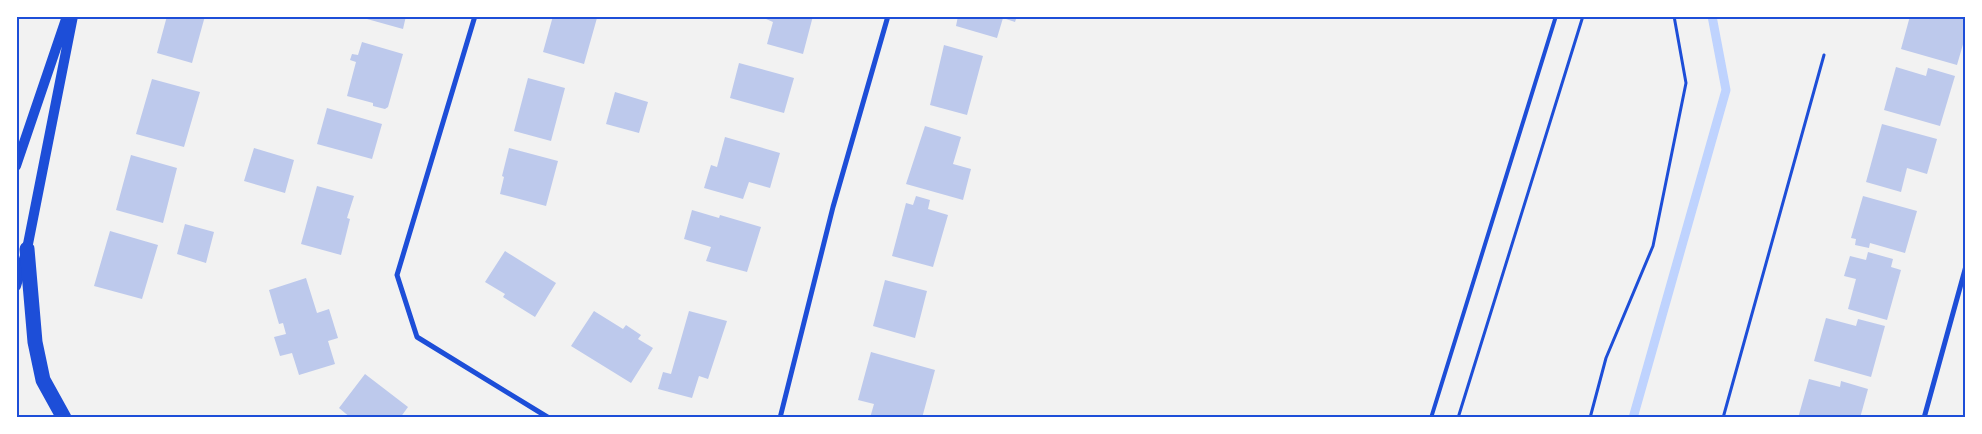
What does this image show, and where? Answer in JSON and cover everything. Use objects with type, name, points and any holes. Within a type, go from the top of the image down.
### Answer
[{"type":"highway","points":[[27,249],[35,342],[43,380],[64,418]]},
{"type":"main road","points":[[16,166],[67,16]]},
{"type":"main road","points":[[16,286],[27,249],[73,16]]},
{"type":"street","points":[[475,16],[397,275],[417,337],[550,418]]},
{"type":"street","points":[[780,418],[833,207],[888,16]]},
{"type":"street","points":[[1924,418],[1966,266]]},
{"type":"lane","points":[[1431,418],[1556,16]]},
{"type":"path","points":[[1458,418],[1583,16]]},
{"type":"path","points":[[1590,418],[1606,358],[1653,246],[1686,83],[1674,16]]},
{"type":"path","points":[[1723,418],[1824,55]]},
{"type":"building","points":[[167,16],[205,16],[192,63],[157,53]]},
{"type":"building","points":[[368,16],[406,16],[403,29],[367,19]]},
{"type":"building","points":[[553,16],[597,18],[584,64],[543,52]]},
{"type":"building","points":[[759,16],[813,16],[803,54],[767,44],[773,22]]},
{"type":"building","points":[[958,16],[1017,16],[1015,22],[1003,18],[997,38],[956,26]]},
{"type":"building","points":[[1910,16],[1966,16],[1966,34],[1957,65],[1901,49]]},
{"type":"building","points":[[362,42],[403,54],[388,107],[385,109],[373,106],[373,103],[347,96],[356,62],[350,60],[352,54],[358,55]]},
{"type":"building","points":[[944,45],[983,56],[967,115],[930,105]]},
{"type":"building","points":[[739,63],[794,78],[784,113],[730,98]]},
{"type":"building","points":[[1896,67],[1926,76],[1928,68],[1955,76],[1940,126],[1884,110]]},
{"type":"building","points":[[528,78],[565,88],[551,141],[514,131]]},
{"type":"building","points":[[152,79],[200,92],[184,147],[136,134]]},
{"type":"building","points":[[615,92],[648,102],[639,133],[606,124]]},
{"type":"building","points":[[327,108],[382,124],[372,159],[317,144]]},
{"type":"building","points":[[1882,124],[1937,139],[1927,174],[1907,168],[1901,192],[1866,182]]},
{"type":"building","points":[[925,126],[961,137],[953,164],[971,169],[963,200],[906,184]]},
{"type":"building","points":[[725,137],[780,153],[770,188],[749,182],[743,199],[704,188],[711,165],[717,167]]},
{"type":"building","points":[[254,148],[294,160],[285,193],[244,181]]},
{"type":"building","points":[[509,148],[558,161],[546,206],[500,194]]},
{"type":"building","points":[[131,155],[177,168],[163,223],[116,210]]},
{"type":"building","points":[[317,186],[354,196],[347,218],[350,219],[341,255],[301,244]]},
{"type":"building","points":[[916,196],[930,200],[928,209],[948,215],[933,267],[892,256],[906,203],[913,205]]},
{"type":"building","points":[[1863,196],[1917,211],[1905,253],[1870,243],[1869,248],[1855,245],[1856,239],[1851,238]]},
{"type":"building","points":[[692,210],[719,218],[720,215],[761,227],[747,272],[706,261],[711,247],[684,239]]},
{"type":"building","points":[[185,224],[214,232],[206,263],[177,254]]},
{"type":"building","points":[[110,231],[158,245],[142,299],[94,286]]},
{"type":"building","points":[[505,251],[556,283],[535,317],[503,297],[505,294],[485,282]]},
{"type":"building","points":[[1868,252],[1893,259],[1891,267],[1901,270],[1887,320],[1848,309],[1856,279],[1844,276],[1850,256],[1866,260]]},
{"type":"building","points":[[306,278],[317,313],[329,309],[338,338],[328,341],[335,364],[299,375],[292,353],[280,356],[274,337],[286,334],[283,323],[279,324],[269,290]]},
{"type":"building","points":[[885,280],[927,291],[915,338],[873,326]]},
{"type":"building","points":[[594,311],[623,329],[626,325],[641,335],[638,339],[653,348],[631,383],[571,346]]},
{"type":"building","points":[[689,311],[727,321],[708,379],[699,376],[692,398],[658,389],[663,372],[671,374]]},
{"type":"building","points":[[1826,318],[1856,326],[1858,319],[1885,326],[1871,377],[1814,361]]},
{"type":"building","points":[[871,352],[935,370],[922,418],[870,418],[874,404],[858,400]]},
{"type":"building","points":[[365,374],[408,407],[400,418],[351,418],[339,408]]},
{"type":"building","points":[[1809,379],[1840,387],[1841,381],[1868,389],[1860,418],[1798,418]]},
{"type":"waterway","points":[[1633,418],[1726,90],[1712,16]]}]
